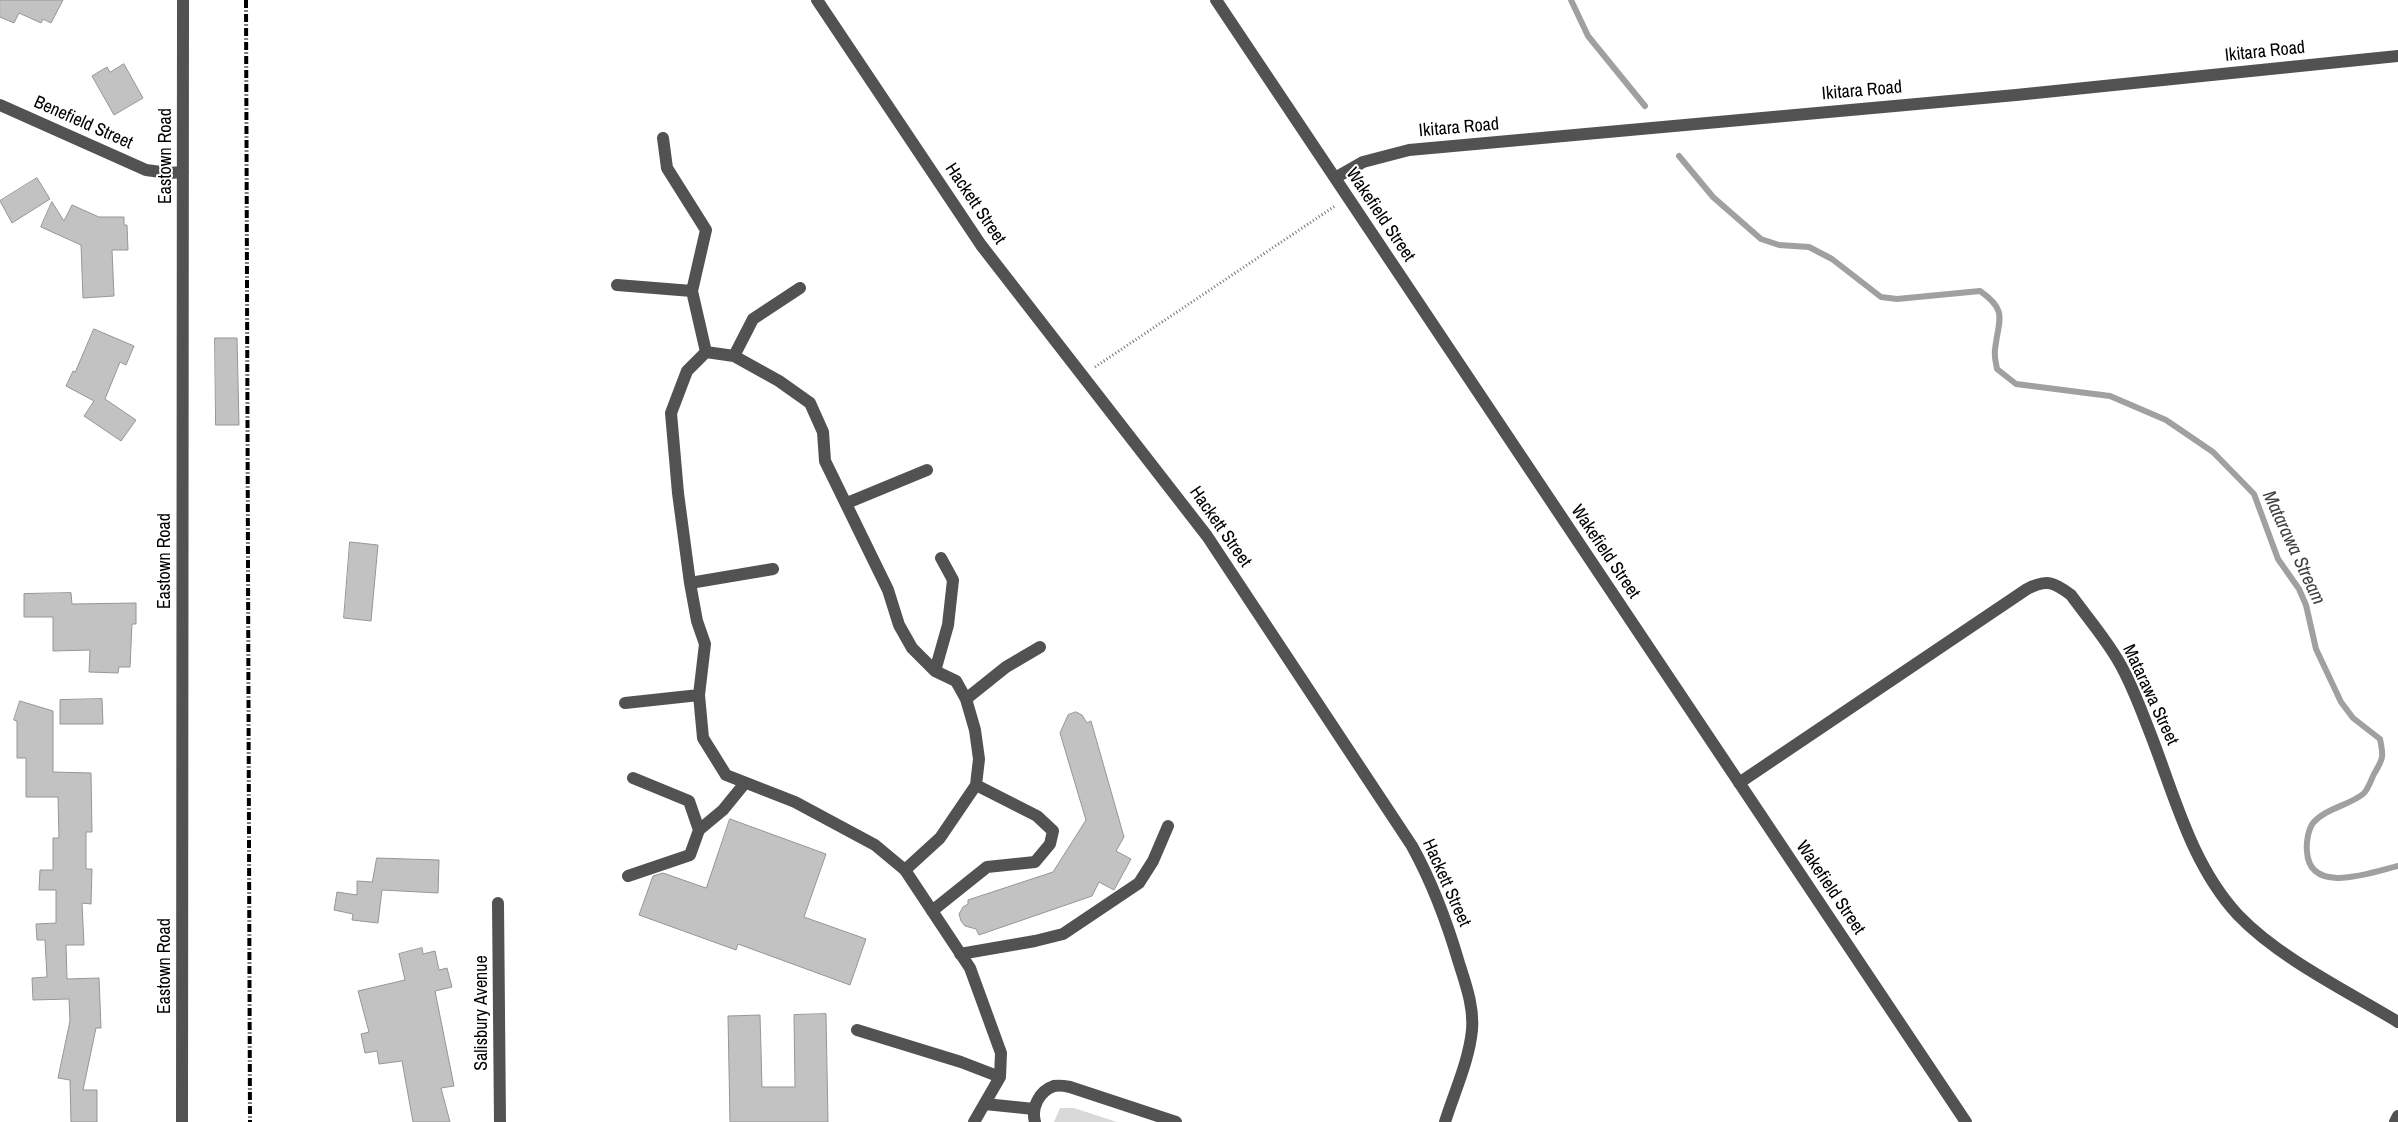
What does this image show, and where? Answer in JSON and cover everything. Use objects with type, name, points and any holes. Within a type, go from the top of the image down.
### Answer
[{"type":"street","name":"Eastown Road","points":[[182,0],[182,1122]]},
{"type":"street","name":"Hackett Street","points":[[817,0],[981,245],[1207,536],[1397,821],[1427,874],[1449,928],[1470,996],[1472,1014],[1472,1032],[1467,1053],[1445,1122]]},
{"type":"street","name":"Wakefield Street","points":[[1216,0],[1966,1122]]},
{"type":"street","name":"Ikitara Road","points":[[1335,178],[1363,162],[1409,150],[2016,95],[2398,56]]},
{"type":"street","name":"Benefield Street","points":[[0,105],[146,170],[169,173],[183,172]]},
{"type":"street","points":[[663,138],[666,168],[706,230],[692,291],[706,352]]},
{"type":"street","points":[[617,285],[692,291]]},
{"type":"street","points":[[734,356],[753,319],[800,288]]},
{"type":"street","points":[[706,352],[734,356],[779,381],[810,403],[823,432],[825,461],[888,590],[899,625],[912,648],[935,671],[956,681],[966,699],[975,730],[979,759],[976,785],[940,838],[904,870]]},
{"type":"street","points":[[706,352],[687,371],[671,413],[678,493],[690,583],[697,621],[705,644],[699,695],[703,738],[726,775],[795,802],[875,845],[904,870],[970,968],[1001,1053],[1000,1077],[974,1122]]},
{"type":"street","points":[[846,503],[928,470]]},
{"type":"street","points":[[935,671],[948,625],[953,580],[941,558]]},
{"type":"street","points":[[690,583],[773,569]]},
{"type":"street","name":"Matarawa Street","points":[[1739,783],[2027,589],[2039,583],[2050,582],[2060,586],[2071,595],[2119,662],[2147,724],[2202,866],[2238,915],[2261,936],[2287,955],[2398,1022]]},
{"type":"street","points":[[966,699],[1006,667],[1040,647]]},
{"type":"street","points":[[625,703],[699,695]]},
{"type":"street","points":[[632,778],[689,801],[699,830]]},
{"type":"street","points":[[628,876],[690,855],[699,830],[723,810],[745,783]]},
{"type":"street","points":[[932,911],[987,867],[1035,862],[1050,844],[1053,831],[1037,816],[976,785]]},
{"type":"street","points":[[960,954],[1035,941],[1063,934],[1139,883],[1153,861],[1168,826]]},
{"type":"street","name":"Salisbury Avenue","points":[[498,903],[500,1122]]},
{"type":"street","points":[[857,1030],[961,1062],[1000,1077]]},
{"type":"street","points":[[985,1104],[1034,1116],[1045,1091],[1055,1086],[1070,1087],[1176,1122]]},
{"type":"street","points":[[2395,1122],[2398,1116]]},
{"type":"path","points":[[1082,376],[1348,198]]},
{"type":"shaded area","points":[[1060,1108],[1074,1108],[1117,1122],[1054,1122]]},
{"type":"building","points":[[0,0],[63,0],[51,23],[43,19],[41,23],[19,13],[14,23],[0,17]]},
{"type":"building","points":[[124,64],[143,98],[114,115],[92,76],[107,67],[110,72]]},
{"type":"building","points":[[37,178],[50,199],[12,223],[0,201]]},
{"type":"building","points":[[52,202],[64,221],[72,205],[99,217],[124,217],[124,225],[127,225],[128,250],[112,250],[114,296],[83,298],[81,245],[41,227]]},
{"type":"building","points":[[94,329],[134,346],[126,365],[120,362],[105,399],[136,420],[121,441],[84,416],[94,401],[66,386],[73,371],[75,372]]},
{"type":"building","points":[[215,338],[237,338],[239,425],[216,425]]},
{"type":"building","points":[[350,542],[378,545],[371,621],[344,618]]},
{"type":"building","points":[[71,593],[72,604],[136,603],[136,624],[132,624],[130,667],[119,667],[118,673],[89,672],[90,650],[53,651],[53,617],[24,617],[24,594]]},
{"type":"building","points":[[102,699],[103,724],[60,724],[60,700]]},
{"type":"building","points":[[20,701],[53,711],[53,772],[91,773],[92,832],[86,832],[86,869],[92,869],[91,904],[82,903],[84,945],[66,945],[67,979],[99,978],[101,1028],[96,1028],[83,1090],[97,1090],[97,1122],[71,1122],[70,1080],[58,1078],[70,1021],[69,999],[33,1000],[32,978],[47,977],[45,940],[37,940],[36,924],[56,923],[56,890],[39,890],[40,870],[53,870],[53,838],[59,838],[58,797],[26,797],[26,758],[17,758],[17,721],[14,720]]},
{"type":"building","points":[[1076,712],[1082,715],[1087,723],[1091,721],[1124,837],[1116,851],[1131,859],[1114,890],[1099,882],[1092,896],[979,935],[976,929],[965,926],[961,921],[959,914],[963,907],[968,904],[968,900],[1053,872],[1086,820],[1060,733],[1068,715]]},
{"type":"building","points":[[730,819],[826,854],[804,917],[866,939],[850,985],[738,944],[736,950],[639,915],[653,876],[663,873],[706,888]]},
{"type":"building","points":[[377,858],[439,860],[438,893],[382,890],[378,923],[352,920],[353,914],[334,910],[337,892],[357,895],[357,881],[372,882]]},
{"type":"building","points":[[422,948],[423,954],[435,951],[439,970],[447,968],[452,987],[435,991],[454,1086],[441,1088],[450,1122],[413,1122],[402,1061],[379,1064],[377,1051],[365,1053],[361,1034],[369,1032],[358,991],[405,980],[399,954]]},
{"type":"building","points":[[826,1014],[828,1122],[730,1122],[728,1016],[760,1015],[762,1087],[795,1087],[794,1015]]},
{"type":"waterway","name":"Matarawa Stream","points":[[1571,0],[1588,36],[1645,106]]},
{"type":"waterway","name":"Matarawa Stream","points":[[1679,156],[1713,197],[1761,239],[1779,245],[1809,247],[1832,259],[1881,297],[1897,299],[1980,291],[1995,304],[2000,317],[1995,352],[1997,369],[2016,384],[2110,396],[2166,420],[2213,452],[2254,494],[2278,559],[2299,589],[2306,605],[2316,649],[2341,702],[2353,718],[2380,739],[2381,761],[2365,792],[2357,798],[2324,814],[2311,826],[2307,845],[2311,865],[2319,874],[2344,878],[2374,873],[2398,866]]},
{"type":"railway","points":[[246,0],[250,1122]]}]
